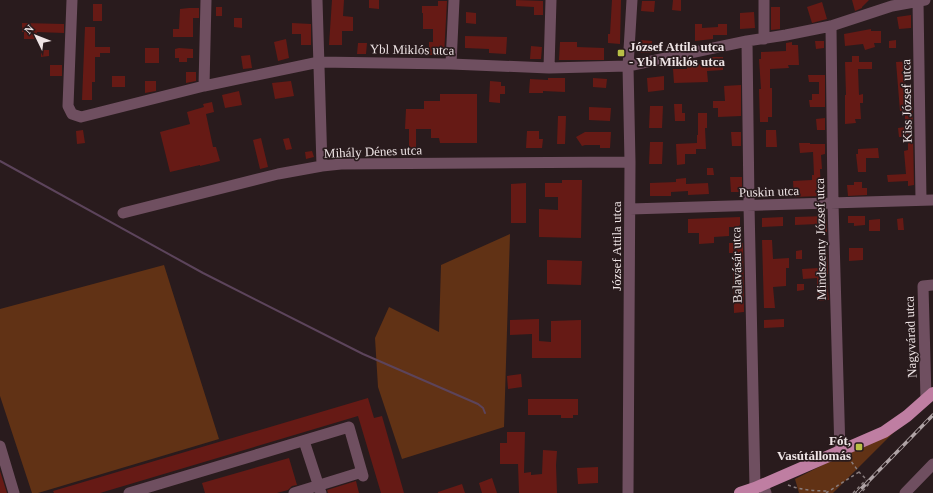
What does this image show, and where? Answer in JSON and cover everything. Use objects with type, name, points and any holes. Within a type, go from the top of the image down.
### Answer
[{"type":"main road","points":[[740,493],[761,489],[884,432],[907,416],[929,396]]},
{"type":"street","name":"Ybl Miklós utca","points":[[72,0],[68,106],[72,114],[81,117],[204,86],[319,62],[451,64],[548,68],[628,66],[747,41],[786,36],[831,26],[892,3],[922,0]]},
{"type":"street","points":[[204,86],[206,0]]},
{"type":"street","points":[[317,0],[322,166]]},
{"type":"street","points":[[451,64],[454,0]]},
{"type":"street","points":[[548,68],[551,0]]},
{"type":"street","name":"József Attila utca","points":[[628,493],[630,162],[628,66],[632,0]]},
{"type":"street","points":[[764,0],[764,39]]},
{"type":"street","name":"Kiss József utca","points":[[921,200],[922,0]]},
{"type":"street","name":"Mindszenty József utca","points":[[831,26],[833,203],[842,451]]},
{"type":"street","name":"Balavásár utca","points":[[747,41],[749,205],[761,489]]},
{"type":"street","name":"Mihály Dénes utca","points":[[123,213],[278,174],[341,164],[630,162]]},
{"type":"street","name":"Puskin utca","points":[[630,209],[933,200]]},
{"type":"street","name":"Nagyvárad utca","points":[[929,396],[922,286],[933,285]]},
{"type":"street","points":[[129,493],[155,489],[349,427],[362,474],[320,489],[294,493]]},
{"type":"street","points":[[304,441],[320,489]]},
{"type":"street","points":[[0,446],[14,493]]},
{"type":"street","points":[[905,493],[933,464]]},
{"type":"path","points":[[842,451],[870,483],[861,493]]},
{"type":"path","points":[[826,493],[859,472]]},
{"type":"path","points":[[853,493],[866,479]]},
{"type":"path","points":[[788,485],[796,488],[829,491]]},
{"type":"shaded area","points":[[510,234],[504,427],[402,459],[378,387],[375,338],[389,307],[439,332],[441,265]]},
{"type":"shaded area","points":[[164,265],[219,439],[38,493],[32,493],[0,396],[0,309]]},
{"type":"shaded area","points":[[900,426],[833,493],[799,493],[795,479]]},
{"type":"building","points":[[332,0],[344,0],[343,16],[353,17],[353,31],[342,31],[342,45],[329,45]]},
{"type":"building","points":[[369,0],[379,0],[379,9],[369,8]]},
{"type":"building","points":[[516,0],[543,1],[543,15],[534,15],[534,7],[516,6]]},
{"type":"building","points":[[612,0],[621,0],[620,44],[608,43]]},
{"type":"building","points":[[673,0],[681,0],[681,11],[672,10]]},
{"type":"building","points":[[852,0],[869,0],[862,8],[855,11]]},
{"type":"building","points":[[438,1],[447,1],[444,55],[419,55],[419,48],[429,48],[429,42],[433,42],[433,29],[423,29],[422,6],[438,6]]},
{"type":"building","points":[[642,1],[655,1],[654,12],[641,11]]},
{"type":"building","points":[[822,2],[827,19],[812,23],[807,7]]},
{"type":"building","points":[[93,4],[102,4],[102,21],[93,21]]},
{"type":"building","points":[[216,7],[222,7],[222,16],[216,16]]},
{"type":"building","points":[[771,7],[780,7],[780,29],[771,30]]},
{"type":"building","points":[[199,8],[199,18],[193,18],[193,37],[173,37],[173,29],[179,29],[180,9]]},
{"type":"building","points":[[466,12],[476,13],[476,24],[466,23]]},
{"type":"building","points":[[754,12],[755,28],[740,29],[740,13]]},
{"type":"building","points":[[911,15],[911,28],[899,29],[897,17]]},
{"type":"building","points":[[234,18],[242,18],[242,28],[234,27]]},
{"type":"building","points":[[22,23],[64,24],[64,33],[37,32],[37,39],[24,39]]},
{"type":"building","points":[[292,23],[311,24],[311,45],[301,45],[301,34],[292,34]]},
{"type":"building","points":[[695,24],[702,24],[702,28],[718,27],[718,24],[727,24],[727,35],[713,35],[713,39],[695,41]]},
{"type":"building","points":[[85,27],[95,27],[95,47],[110,47],[110,53],[100,53],[100,57],[95,57],[95,82],[92,82],[92,100],[82,100]]},
{"type":"building","points":[[871,29],[871,31],[881,31],[881,43],[874,43],[875,47],[865,50],[863,44],[845,46],[844,34]]},
{"type":"building","points":[[465,36],[507,37],[506,54],[489,53],[489,49],[465,48]]},
{"type":"building","points":[[286,39],[289,58],[278,61],[274,42]]},
{"type":"building","points":[[641,40],[652,41],[651,53],[641,53]]},
{"type":"building","points":[[896,40],[896,48],[889,48],[889,41]]},
{"type":"building","points":[[815,41],[824,41],[824,48],[816,49]]},
{"type":"building","points":[[560,42],[577,42],[577,47],[604,48],[604,60],[559,60]]},
{"type":"building","points":[[792,42],[792,45],[798,45],[799,65],[788,65],[789,68],[770,69],[770,88],[772,88],[772,117],[768,117],[768,122],[760,122],[759,89],[761,89],[759,59],[761,59],[761,52],[786,51],[786,43]]},
{"type":"building","points":[[358,43],[367,43],[366,54],[357,54]]},
{"type":"building","points":[[531,46],[542,47],[541,59],[530,59]]},
{"type":"building","points":[[145,48],[159,48],[159,63],[145,63]]},
{"type":"building","points":[[175,49],[193,49],[193,58],[187,58],[187,62],[179,62],[179,58],[175,58]]},
{"type":"building","points":[[41,50],[49,50],[49,56],[41,57]]},
{"type":"building","points":[[250,55],[252,68],[243,69],[241,56]]},
{"type":"building","points":[[852,56],[859,56],[859,62],[872,62],[872,69],[858,69],[859,95],[863,94],[863,103],[860,103],[861,119],[855,119],[856,123],[845,124],[845,62],[852,62]]},
{"type":"building","points":[[711,57],[723,57],[723,70],[707,71],[708,82],[674,83],[673,69],[687,69],[686,65],[711,64]]},
{"type":"building","points":[[912,61],[912,69],[905,70],[905,84],[912,84],[914,185],[908,186],[908,181],[888,182],[887,175],[906,174],[904,151],[908,150],[908,137],[899,137],[898,128],[905,127],[905,111],[900,111],[896,62]]},
{"type":"building","points":[[50,65],[62,65],[62,76],[50,76]]},
{"type":"building","points":[[186,72],[196,72],[196,81],[186,83]]},
{"type":"building","points":[[808,75],[825,75],[825,107],[810,107],[809,100],[812,100],[812,94],[819,94],[819,82],[809,82]]},
{"type":"building","points":[[112,76],[125,76],[125,87],[112,87]]},
{"type":"building","points":[[664,76],[664,90],[648,92],[647,78]]},
{"type":"building","points":[[548,78],[565,78],[565,92],[543,91],[543,93],[529,93],[530,79],[548,80]]},
{"type":"building","points":[[593,78],[607,79],[606,88],[593,87]]},
{"type":"building","points":[[145,81],[156,81],[156,91],[145,93]]},
{"type":"building","points":[[291,81],[294,96],[275,99],[272,83]]},
{"type":"building","points":[[490,81],[501,82],[501,86],[505,86],[505,94],[500,94],[500,103],[489,102]]},
{"type":"building","points":[[741,85],[741,116],[718,117],[718,108],[713,108],[713,101],[725,101],[724,86]]},
{"type":"building","points":[[239,91],[242,105],[225,108],[222,95]]},
{"type":"building","points":[[440,94],[477,94],[477,143],[440,143],[439,138],[431,138],[431,129],[416,129],[416,149],[409,149],[409,129],[405,129],[406,109],[424,109],[424,101],[440,101]]},
{"type":"building","points":[[212,102],[214,112],[206,114],[213,147],[216,147],[220,161],[170,172],[160,132],[190,124],[187,112],[204,107],[203,104]]},
{"type":"building","points":[[674,104],[682,104],[682,113],[685,113],[685,121],[675,121]]},
{"type":"building","points":[[650,106],[663,106],[662,128],[649,128]]},
{"type":"building","points":[[589,107],[611,108],[610,121],[589,120]]},
{"type":"building","points":[[698,113],[707,113],[707,128],[705,128],[706,149],[696,149],[696,154],[685,154],[685,164],[677,165],[676,144],[697,143]]},
{"type":"building","points":[[558,116],[566,116],[565,144],[557,144]]},
{"type":"building","points":[[825,118],[825,130],[817,130],[816,119]]},
{"type":"building","points":[[83,130],[85,143],[77,144],[76,131]]},
{"type":"building","points":[[766,130],[776,130],[777,147],[766,147]]},
{"type":"building","points":[[527,131],[539,131],[539,139],[543,139],[542,148],[526,148]]},
{"type":"building","points":[[585,132],[611,132],[610,148],[600,148],[600,145],[582,146],[576,137]]},
{"type":"building","points":[[731,132],[741,132],[741,146],[732,146]]},
{"type":"building","points":[[261,138],[268,167],[260,169],[253,140]]},
{"type":"building","points":[[289,138],[292,149],[286,150],[283,139]]},
{"type":"building","points":[[650,142],[663,142],[662,164],[649,164]]},
{"type":"building","points":[[799,143],[825,144],[825,154],[821,155],[821,196],[794,197],[793,181],[812,180],[812,175],[814,175],[813,152],[800,153]]},
{"type":"building","points":[[878,148],[879,158],[866,158],[866,172],[858,172],[856,154],[858,154],[858,149]]},
{"type":"building","points":[[312,151],[314,157],[306,159],[305,152]]},
{"type":"building","points":[[707,168],[713,168],[714,175],[707,175]]},
{"type":"building","points":[[730,177],[742,177],[742,192],[731,192]]},
{"type":"building","points":[[686,178],[686,184],[708,183],[709,194],[688,195],[688,191],[671,192],[671,196],[650,196],[650,183],[676,182],[676,179]]},
{"type":"building","points":[[562,180],[582,180],[581,238],[539,237],[539,209],[558,210],[558,197],[545,197],[545,183],[562,183]]},
{"type":"building","points":[[854,182],[862,182],[862,188],[867,188],[867,195],[848,196],[847,185],[854,185]]},
{"type":"building","points":[[526,183],[526,223],[511,223],[511,184]]},
{"type":"building","points":[[826,216],[827,232],[818,232],[818,224],[795,225],[795,217]]},
{"type":"building","points":[[848,216],[865,216],[865,225],[854,226],[854,223],[848,223]]},
{"type":"building","points":[[740,217],[740,227],[729,227],[729,236],[714,237],[714,243],[699,244],[699,233],[688,233],[688,219]]},
{"type":"building","points":[[783,217],[783,226],[762,227],[762,218]]},
{"type":"building","points":[[903,218],[904,230],[898,230],[897,219]]},
{"type":"building","points":[[880,219],[880,231],[869,231],[869,220]]},
{"type":"building","points":[[762,240],[772,240],[773,259],[789,258],[789,268],[786,268],[786,286],[773,287],[775,308],[764,308]]},
{"type":"building","points":[[729,243],[743,243],[744,312],[734,313],[733,253],[729,253]]},
{"type":"building","points":[[849,248],[863,248],[863,260],[849,261]]},
{"type":"building","points":[[802,250],[802,259],[796,259],[796,251]]},
{"type":"building","points":[[819,251],[827,251],[828,274],[826,274],[829,300],[818,301],[817,278],[803,279],[802,269],[819,268]]},
{"type":"building","points":[[547,260],[582,261],[581,285],[547,284]]},
{"type":"building","points":[[797,284],[804,284],[804,290],[797,291]]},
{"type":"building","points":[[539,319],[539,341],[551,342],[551,321],[581,320],[581,358],[532,358],[532,334],[510,335],[510,320]]},
{"type":"building","points":[[784,319],[784,327],[764,328],[764,320]]},
{"type":"building","points":[[521,374],[522,387],[508,389],[507,376]]},
{"type":"building","points":[[368,398],[374,418],[382,416],[404,493],[381,493],[358,416],[100,493],[54,493],[53,491]]},
{"type":"building","points":[[528,399],[578,399],[578,415],[573,415],[573,418],[561,418],[561,415],[528,415]]},
{"type":"building","points":[[507,432],[525,432],[524,473],[531,472],[531,475],[542,474],[543,450],[557,451],[557,493],[519,493],[518,464],[500,464],[500,443],[507,443]]},
{"type":"building","points":[[289,458],[297,485],[292,486],[288,490],[277,493],[205,493],[202,483]]},
{"type":"building","points":[[598,467],[598,483],[578,484],[577,468]]},
{"type":"building","points":[[0,471],[7,493],[0,493]]},
{"type":"building","points":[[492,478],[497,493],[482,493],[479,483]]},
{"type":"building","points":[[356,481],[359,493],[328,493],[327,490]]},
{"type":"building","points":[[462,484],[465,493],[438,493],[438,492]]},
{"type":"waterway","points":[[0,161],[203,273],[363,354],[478,404],[483,408],[485,413]]},
{"type":"railway","points":[[857,493],[933,415]]},
{"type":"place","name":"József Attila utca - Ybl Miklós utca","points":[[621,53]]},
{"type":"place","name":"Fót, Vasútállomás","points":[[859,447]]}]
